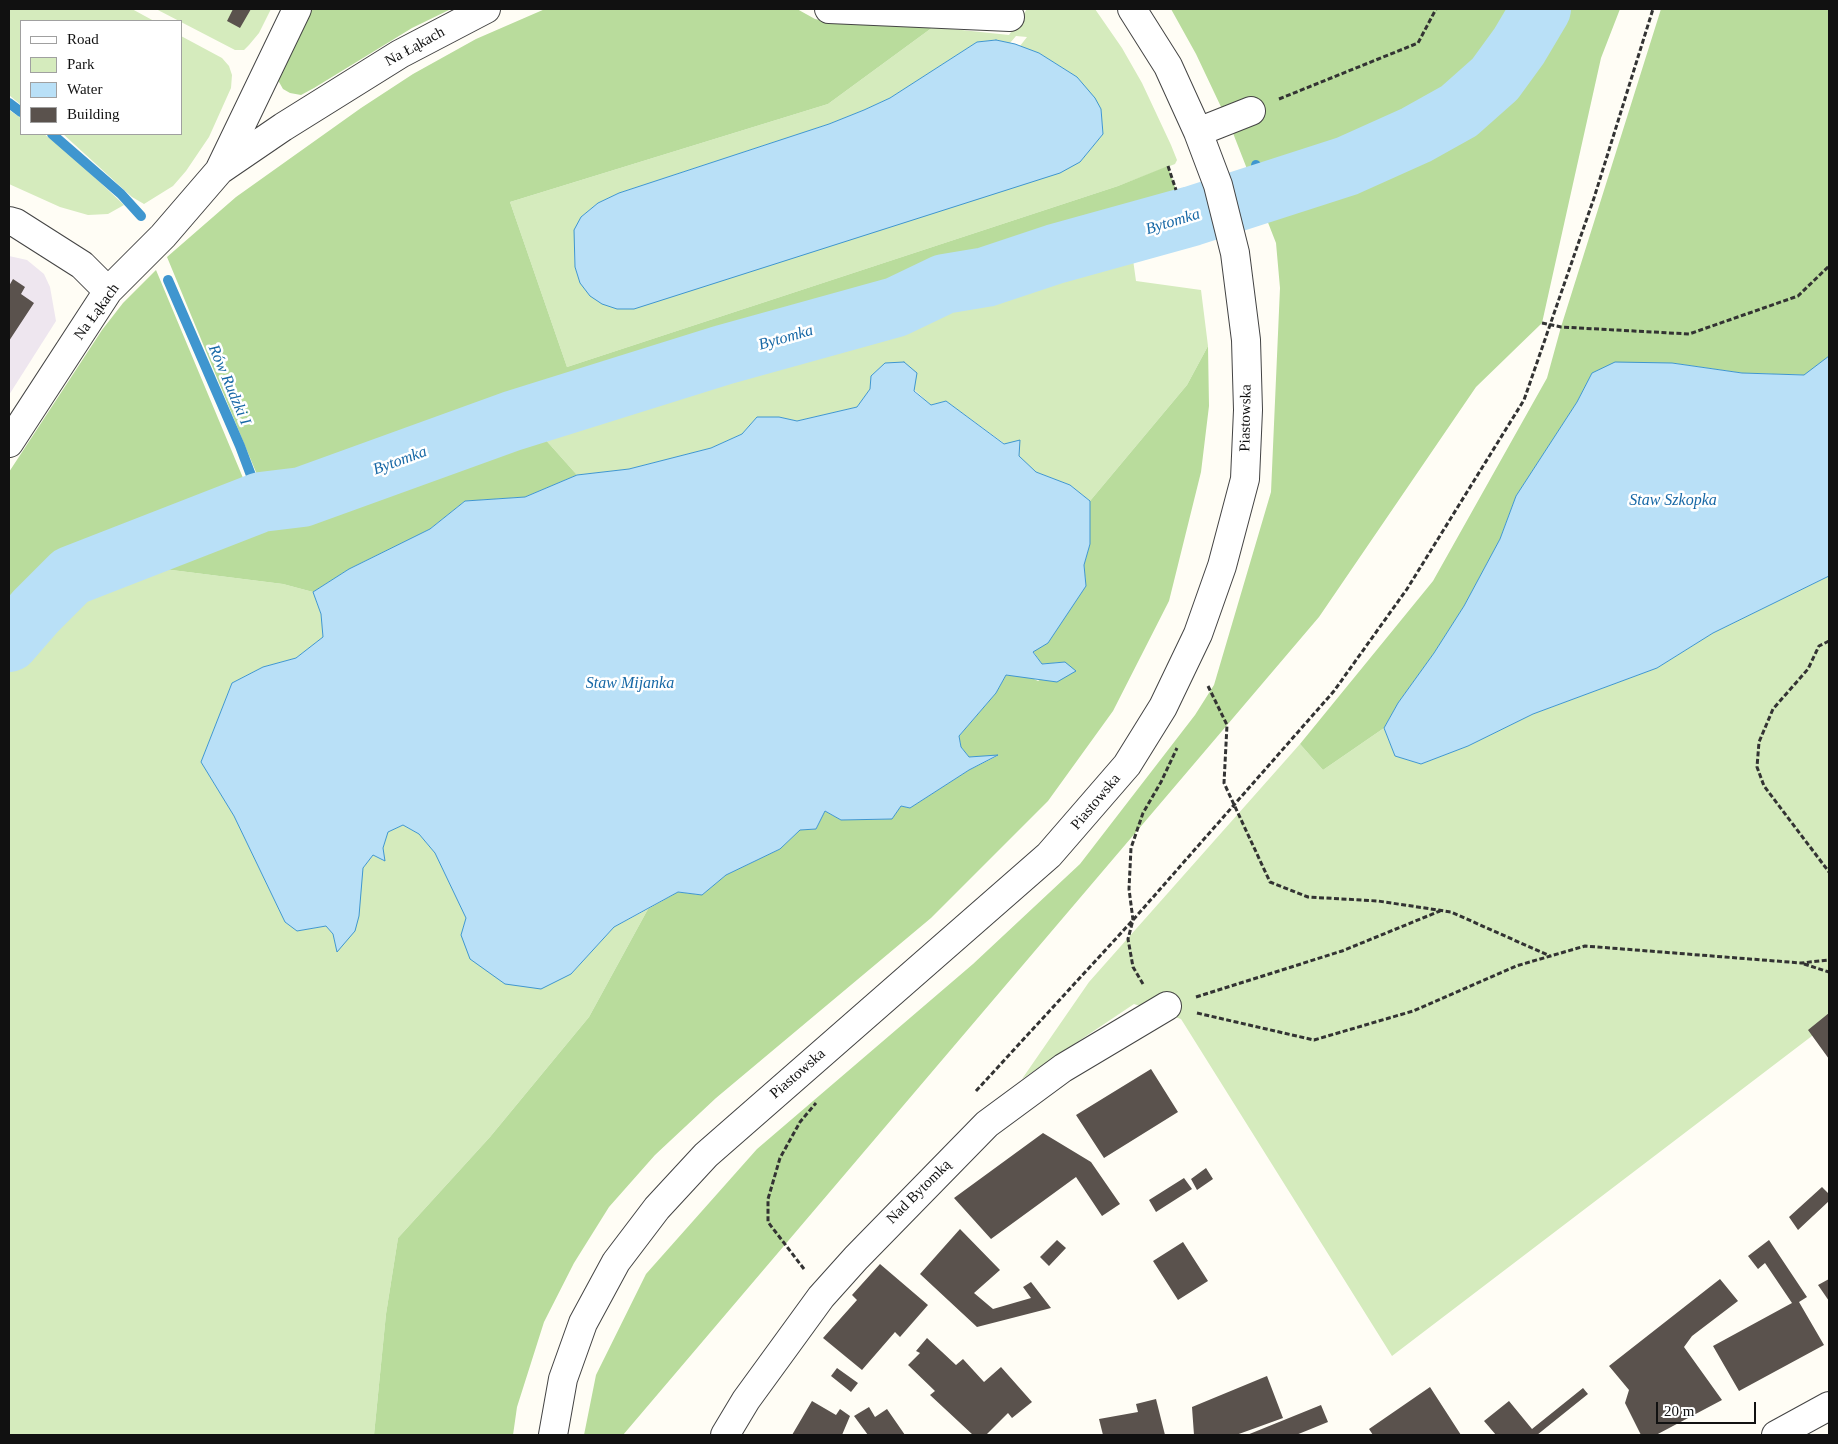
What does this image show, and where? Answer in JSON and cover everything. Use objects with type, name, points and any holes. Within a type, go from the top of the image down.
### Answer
[{"type":"street","name":"Na Łąkach","points":[[219,171],[297,9]]},
{"type":"street","name":"Na Łąkach","points":[[9,443],[108,292],[163,236],[219,171],[283,127],[400,54],[486,9]]},
{"type":"street","points":[[829,9],[1010,17]]},
{"type":"street","name":"Piastowska","points":[[554,1435],[563,1379],[583,1323],[616,1262],[657,1208],[706,1155],[1050,856],[1127,765],[1163,707],[1198,634],[1222,566],[1245,479],[1248,410],[1246,340],[1240,287],[1228,218],[1202,142],[1168,66],[1132,9]]},
{"type":"street","points":[[1202,142],[1251,110]]},
{"type":"street","points":[[11,223],[82,266],[108,292]]},
{"type":"street","name":"Nad Bytomką","points":[[725,1435],[746,1400],[821,1297],[856,1258],[987,1124],[1063,1068],[1167,1006]]},
{"type":"street","points":[[1776,1435],[1829,1406]]},
{"type":"path","points":[[1251,110],[1418,43],[1436,9]]},
{"type":"path","points":[[1133,920],[1334,691],[1407,589],[1524,400],[1594,198],[1653,9]]},
{"type":"path","points":[[1168,166],[1176,190]]},
{"type":"path","points":[[1542,323],[1689,334],[1798,296],[1829,266]]},
{"type":"path","points":[[1829,641],[1819,646],[1808,669],[1773,709],[1759,742],[1757,767],[1764,786],[1829,872]]},
{"type":"path","points":[[1205,680],[1227,725],[1224,782],[1270,882],[1308,897],[1378,901],[1451,912],[1551,956]]},
{"type":"path","points":[[1179,744],[1161,782],[1143,813],[1130,848],[1129,889],[1133,920],[1128,938],[1133,967],[1147,991],[1167,1006],[1314,1040],[1413,1011],[1516,966],[1584,946],[1801,963],[1829,960]]},
{"type":"path","points":[[1167,1006],[1342,951],[1442,911]]},
{"type":"path","points":[[1801,963],[1829,972]]},
{"type":"path","points":[[819,1099],[800,1122],[780,1158],[768,1199],[768,1222],[785,1246],[802,1265],[821,1297]]},
{"type":"shaded area","points":[[9,256],[27,260],[44,274],[50,287],[56,321],[9,395]]},
{"type":"green space","points":[[9,9],[132,9],[152,20],[20,20],[20,104],[9,95]]},
{"type":"green space","points":[[156,9],[271,9],[259,33],[244,50],[235,50],[182,22],[182,20],[177,20]]},
{"type":"green space","points":[[307,9],[451,9],[412,28],[301,95],[290,93],[283,89],[275,75]]},
{"type":"green space","points":[[545,9],[797,9],[815,19],[829,22],[933,27],[828,104],[510,202],[567,367],[1118,186],[1168,166],[1176,190],[1176,199],[1163,210],[1151,214],[984,268],[942,275],[890,301],[520,409],[299,490],[265,494],[167,257],[236,197],[361,108],[413,74],[476,39]]},
{"type":"green space","points":[[1027,9],[1095,9],[1122,48],[1142,83],[1171,145],[1177,160],[1175,164],[1118,186],[567,367],[510,202],[828,104],[933,27],[1009,35]],"holes":[[[1016,36],[1027,37],[1020,46],[1039,53],[1077,77],[1101,109],[1103,134],[1080,162],[580,283],[575,267],[574,247],[581,217],[598,203],[619,193],[829,124],[864,110],[890,98],[977,42],[996,40],[1010,43]]]},
{"type":"green space","points":[[1171,9],[1620,9],[1601,58],[1542,323],[1476,387],[1319,617],[623,1435],[584,1435],[596,1375],[646,1274],[757,1149],[973,964],[1080,864],[1195,715],[1214,685],[1271,492],[1280,288],[1276,243],[1231,128],[1196,54]]},
{"type":"green space","points":[[1661,9],[1829,9],[1829,356],[1805,375],[1742,373],[1672,363],[1592,373],[1577,402],[1516,496],[1500,539],[1464,606],[1434,653],[1398,703],[1384,728],[1323,770],[1300,744],[1433,581],[1547,378],[1561,327]]},
{"type":"green space","points":[[182,37],[222,58],[229,66],[232,75],[231,88],[209,137],[186,171],[173,186],[144,204],[132,197],[64,135],[182,135]]},
{"type":"green space","points":[[9,110],[20,117],[20,135],[45,135],[68,152],[124,205],[108,214],[88,215],[60,207],[9,184]]},
{"type":"green space","points":[[1131,245],[1136,281],[1201,290],[1208,346],[1187,385],[1090,501],[1070,485],[1036,472],[1005,444],[946,401],[931,405],[885,363],[871,376],[870,389],[857,407],[797,421],[779,417],[757,417],[742,434],[711,448],[629,469],[577,475],[527,419],[899,315]]},
{"type":"green space","points":[[156,270],[251,497],[62,563],[9,626],[9,472],[102,330],[123,303]]},
{"type":"green space","points":[[1208,346],[1209,406],[1201,472],[1169,601],[1113,711],[1048,801],[931,918],[716,1098],[655,1155],[609,1207],[574,1263],[544,1322],[517,1407],[513,1435],[374,1435],[386,1314],[398,1238],[490,1137],[589,1017],[648,909],[678,892],[702,895],[726,875],[780,849],[800,830],[816,829],[825,811],[841,820],[892,819],[901,806],[910,808],[969,770],[997,756],[969,757],[961,747],[959,736],[996,693],[1006,675],[1030,677],[1038,681],[1065,662],[1042,664],[1033,651],[1048,643],[1086,586],[1084,565],[1090,544],[1090,501],[1187,385]]},
{"type":"green space","points":[[527,419],[577,475],[525,497],[465,501],[430,529],[349,569],[313,592],[283,584],[116,563],[255,514],[349,491]]},
{"type":"green space","points":[[116,563],[283,584],[313,592],[321,614],[323,637],[296,658],[263,667],[232,683],[201,762],[234,816],[285,922],[297,931],[326,926],[333,934],[337,951],[363,868],[373,855],[384,861],[383,848],[388,832],[403,825],[419,834],[435,853],[466,918],[461,935],[571,974],[614,927],[648,909],[589,1017],[490,1137],[398,1238],[386,1314],[374,1435],[9,1435],[9,654],[19,637],[65,589]]},
{"type":"green space","points":[[1829,576],[1829,1023],[1392,1356],[1181,1019],[1134,1004],[1022,1079],[1089,982],[1300,744],[1323,770],[1384,728],[1395,756],[1421,764],[1468,746],[1533,714],[1657,668],[1713,633]]},
{"type":"water","points":[[996,40],[1015,44],[1039,53],[1077,77],[1095,98],[1101,109],[1103,134],[1080,162],[1060,173],[634,309],[617,309],[602,304],[590,296],[580,283],[575,267],[574,230],[581,217],[598,203],[619,193],[829,124],[864,110],[890,98],[977,42]]},
{"type":"water","name":"Staw Szkopka","points":[[1829,356],[1829,576],[1713,633],[1657,668],[1533,714],[1468,746],[1421,764],[1395,756],[1384,728],[1398,703],[1434,653],[1464,606],[1500,539],[1516,496],[1577,402],[1592,373],[1615,362],[1672,363],[1742,373],[1804,375]]},
{"type":"water","name":"Staw Mijanka","points":[[904,362],[917,373],[914,391],[931,405],[946,401],[1004,444],[1020,440],[1019,456],[1036,472],[1070,485],[1090,501],[1090,544],[1084,565],[1086,586],[1048,643],[1033,652],[1042,664],[1065,662],[1076,671],[1057,682],[1006,675],[996,693],[959,736],[961,747],[969,757],[998,755],[969,770],[910,808],[901,806],[892,819],[841,820],[825,811],[816,829],[800,830],[780,849],[726,875],[702,895],[678,892],[614,927],[571,974],[541,989],[505,984],[470,959],[461,935],[466,918],[435,853],[419,834],[403,825],[388,832],[383,848],[385,861],[373,855],[363,868],[359,916],[355,931],[337,952],[333,934],[326,926],[297,931],[285,922],[234,816],[201,762],[232,683],[263,667],[296,658],[323,637],[321,614],[313,592],[349,569],[430,529],[465,501],[525,497],[577,475],[629,469],[711,448],[742,434],[757,417],[779,417],[797,421],[857,407],[870,389],[871,376],[885,363]]},
{"type":"building","points":[[233,9],[251,9],[240,28],[227,21]]},
{"type":"building","points":[[13,279],[25,287],[21,294],[34,303],[9,341],[9,286]]},
{"type":"building","points":[[1829,1013],[1829,1059],[1808,1030]]},
{"type":"building","points":[[1151,1069],[1178,1112],[1104,1158],[1076,1115]]},
{"type":"building","points":[[1043,1133],[1091,1162],[1120,1204],[1102,1216],[1076,1177],[991,1239],[954,1198]]},
{"type":"building","points":[[1206,1168],[1213,1179],[1197,1190],[1191,1179]]},
{"type":"building","points":[[1184,1178],[1192,1189],[1156,1212],[1149,1200]]},
{"type":"building","points":[[1822,1187],[1829,1194],[1829,1201],[1798,1230],[1789,1217]]},
{"type":"building","points":[[960,1229],[1000,1270],[974,1293],[993,1309],[1031,1298],[1023,1287],[1031,1282],[1051,1308],[977,1327],[920,1274]]},
{"type":"building","points":[[1057,1240],[1066,1248],[1049,1266],[1040,1257]]},
{"type":"building","points":[[1769,1240],[1807,1297],[1799,1302],[1824,1345],[1739,1391],[1713,1346],[1792,1303],[1765,1263],[1758,1269],[1748,1256]]},
{"type":"building","points":[[1183,1242],[1208,1281],[1178,1300],[1153,1261]]},
{"type":"building","points":[[880,1264],[928,1305],[900,1337],[895,1332],[862,1370],[823,1338],[857,1300],[852,1295]]},
{"type":"building","points":[[1720,1279],[1738,1301],[1692,1336],[1684,1347],[1722,1400],[1656,1435],[1641,1435],[1625,1403],[1629,1390],[1609,1366]]},
{"type":"building","points":[[1829,1279],[1829,1301],[1818,1285]]},
{"type":"building","points":[[927,1338],[956,1365],[963,1359],[984,1382],[1001,1367],[1032,1402],[1012,1418],[1008,1413],[986,1435],[973,1435],[930,1395],[935,1391],[908,1365],[920,1353],[916,1351]]},
{"type":"building","points":[[837,1368],[858,1383],[851,1392],[831,1376]]},
{"type":"building","points":[[1267,1376],[1283,1418],[1236,1435],[1194,1435],[1192,1407]]},
{"type":"building","points":[[1430,1387],[1461,1435],[1373,1435],[1369,1429]]},
{"type":"building","points":[[1583,1388],[1588,1394],[1537,1435],[1496,1435],[1484,1421],[1509,1401],[1532,1429]]},
{"type":"building","points":[[1156,1399],[1165,1435],[1103,1435],[1099,1419],[1138,1412],[1136,1404]]},
{"type":"building","points":[[812,1401],[836,1415],[840,1409],[850,1416],[842,1435],[792,1435]]},
{"type":"building","points":[[1321,1405],[1328,1422],[1296,1435],[1247,1435]]},
{"type":"building","points":[[869,1407],[875,1417],[887,1409],[905,1435],[868,1435],[854,1416]]},
{"type":"waterway","name":"Bytomka","points":[[9,642],[36,611],[71,576],[261,502],[302,497],[512,421],[723,355],[896,307],[944,284],[986,277],[1055,254],[1192,216],[1347,166],[1416,135],[1459,111],[1495,79],[1519,46],[1541,9]]},
{"type":"waterway","name":"Rów Rudzki I","points":[[9,103],[20,111]]},
{"type":"waterway","name":"Rów Rudzki I","points":[[53,135],[121,194],[141,216]]},
{"type":"waterway","points":[[1256,165],[1266,192]]},
{"type":"waterway","name":"Rów Rudzki I","points":[[168,280],[240,446],[261,502]]}]
